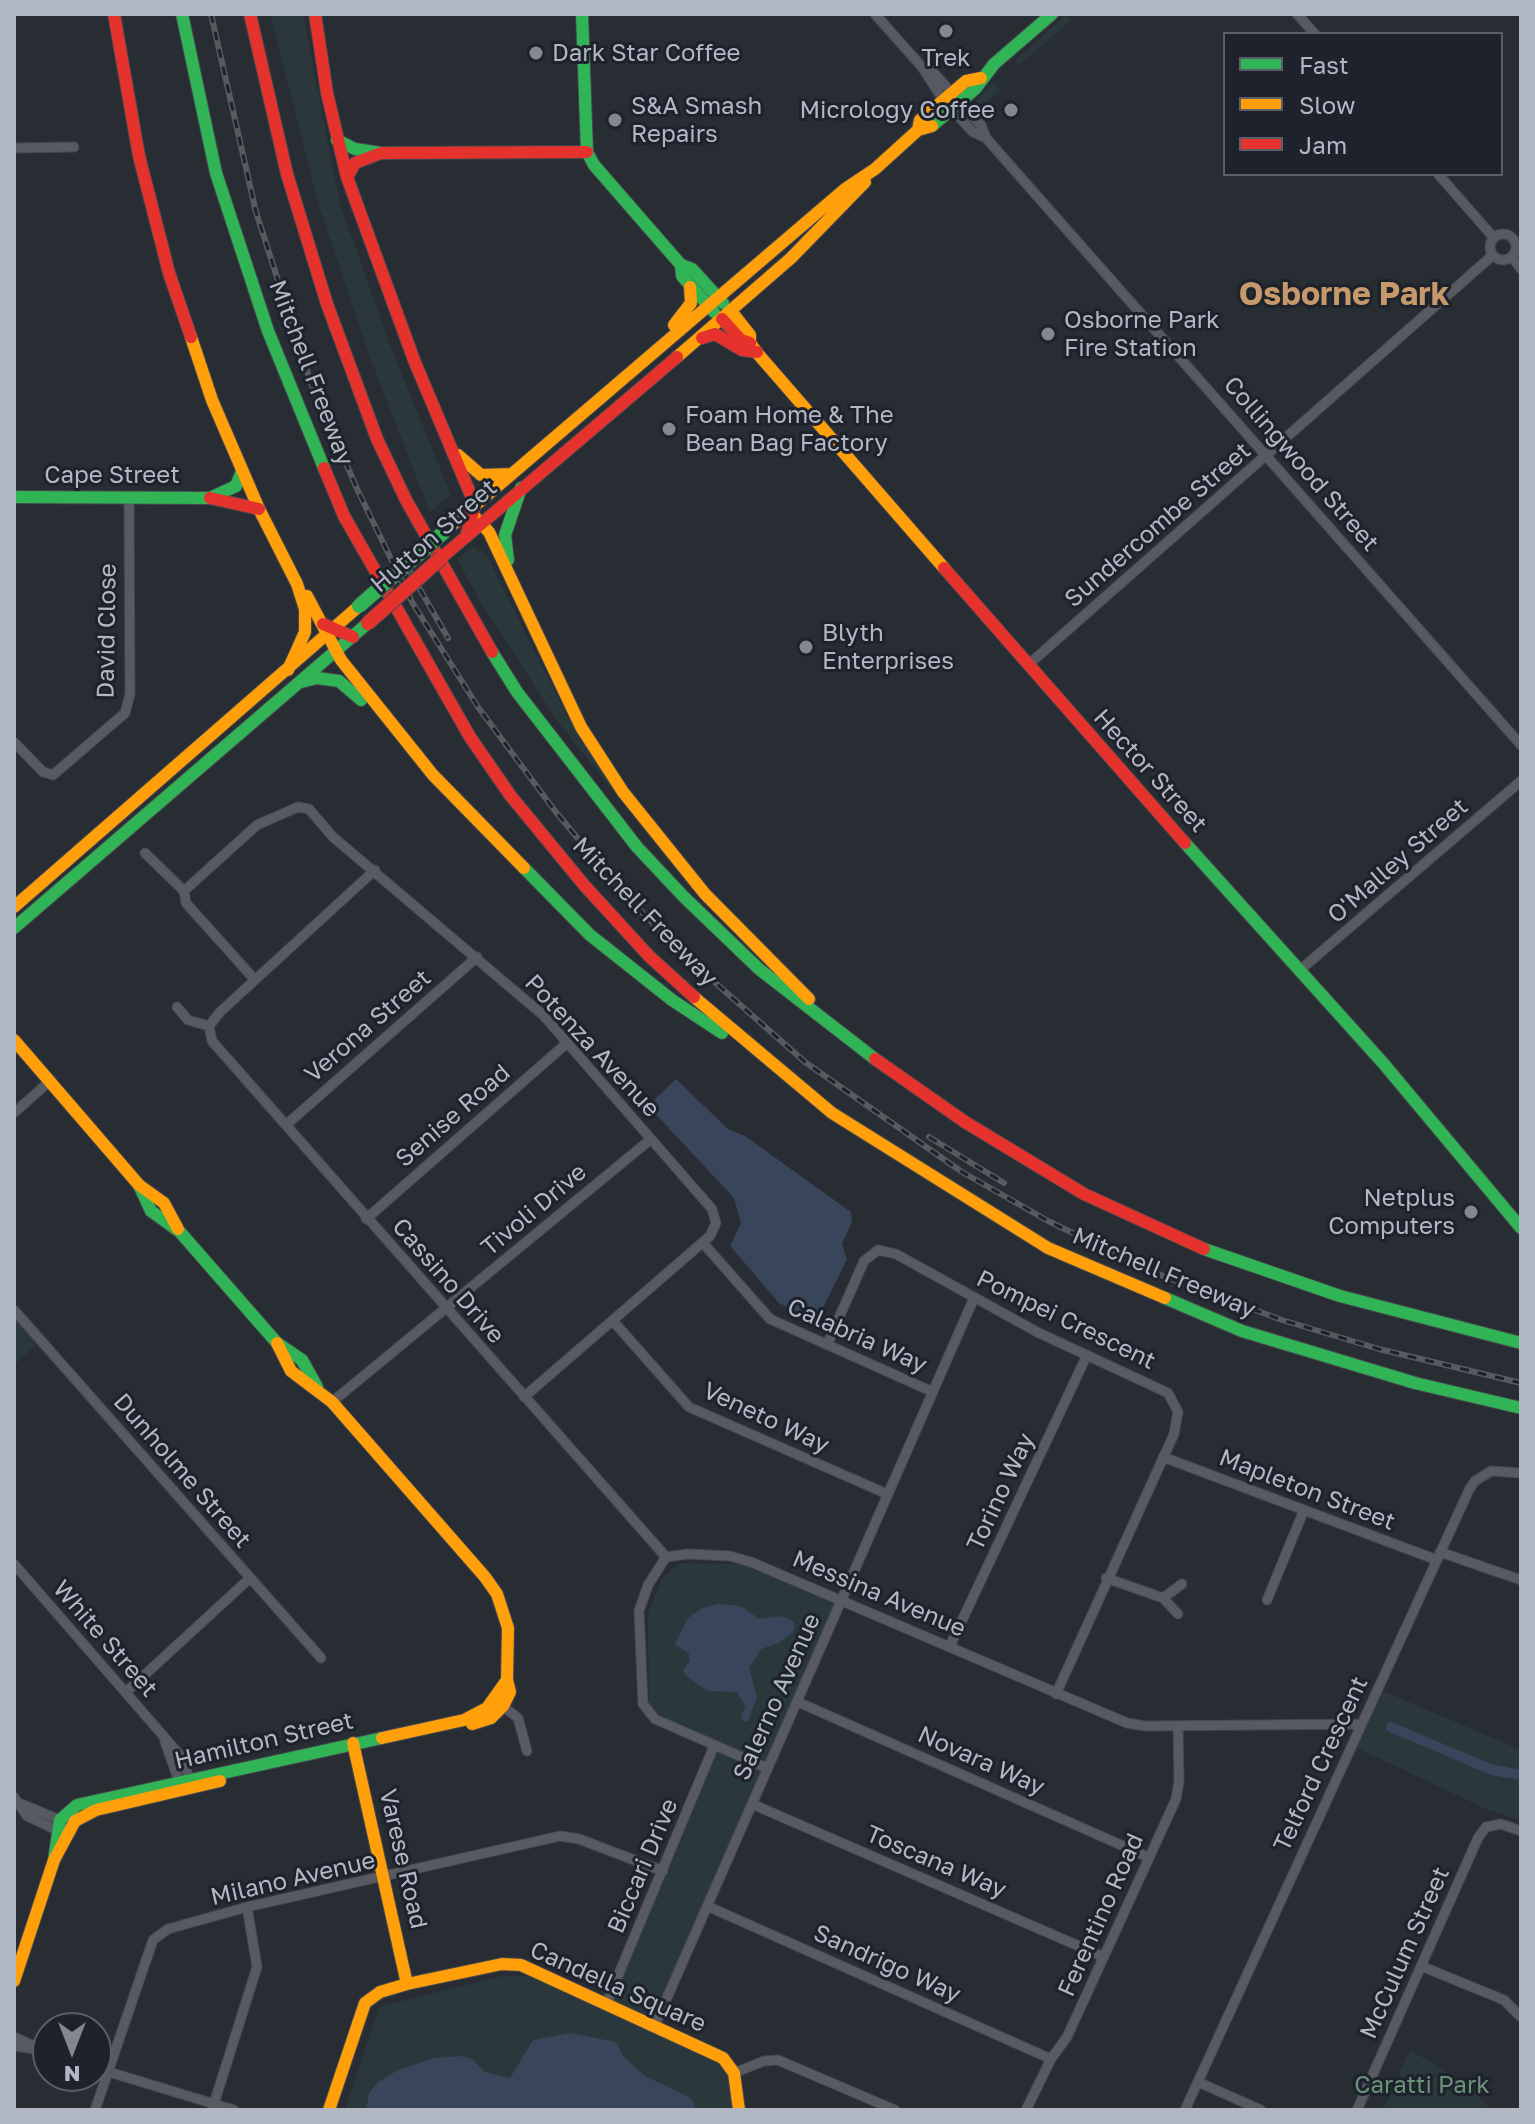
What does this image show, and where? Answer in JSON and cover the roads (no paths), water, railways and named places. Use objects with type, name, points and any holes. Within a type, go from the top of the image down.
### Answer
[{"type":"main road","points":[[114,14],[139,156],[169,273],[212,400],[259,509],[297,584],[307,621],[288,670]]},
{"type":"main road","name":"Mitchell Freeway","points":[[182,14],[216,173],[268,331],[344,516],[374,574],[470,737],[510,795],[584,885],[649,956],[776,1070],[832,1113],[1048,1248],[1242,1331],[1415,1383],[1521,1408]]},
{"type":"main road","name":"Mitchell Freeway","points":[[250,14],[287,174],[351,373],[406,500],[471,619],[517,692],[637,847],[733,946],[855,1045],[1023,1159],[1172,1237],[1340,1296],[1521,1343]]},
{"type":"main road","points":[[315,14],[337,140],[347,177],[476,514],[510,573],[581,727],[623,792],[705,894],[855,1045]]},
{"type":"main road","points":[[337,140],[355,149],[381,153],[587,152],[582,14]]},
{"type":"main road","name":"Hutton Street","points":[[14,907],[444,532],[521,488],[700,338],[842,208],[875,169],[918,130],[920,120],[952,101],[966,81],[981,78],[1052,14]]},
{"type":"main road","name":"Hector Street","points":[[587,152],[594,165],[681,265],[692,269],[714,302],[750,335],[753,348],[1028,665],[1383,1063],[1521,1227]]},
{"type":"main road","points":[[347,177],[355,163],[381,153]]},
{"type":"main road","name":"Hutton Street","points":[[14,928],[466,537],[476,514],[512,474],[845,189],[875,169]]},
{"type":"main road","name":"Hector Street","points":[[681,265],[682,276],[690,287],[714,302]]},
{"type":"main road","points":[[662,346],[671,327],[691,303],[690,287]]},
{"type":"main road","points":[[700,338],[715,334],[742,350],[753,348]]},
{"type":"main road","points":[[449,445],[472,470],[481,475],[512,474]]},
{"type":"main road","name":"Cape Street","points":[[210,498],[236,486],[242,471]]},
{"type":"main road","points":[[510,573],[505,535],[521,488]]},
{"type":"main road","name":"Cape Street","points":[[14,497],[210,498],[259,509]]},
{"type":"main road","points":[[297,584],[333,628],[353,637]]},
{"type":"main road","points":[[333,628],[337,650],[379,711],[433,775],[590,935],[672,1000],[776,1070]]},
{"type":"main road","points":[[301,682],[317,678],[339,681],[368,708],[379,711]]},
{"type":"main road","name":"Hamilton Street","points":[[14,1040],[139,1185],[164,1203],[180,1232],[277,1343],[302,1360],[317,1387],[497,1594],[510,1644],[507,1680],[499,1703],[478,1714],[429,1730],[186,1785],[85,1802],[69,1810],[63,1829]]},
{"type":"main road","name":"Varese Road","points":[[354,1747],[386,1878],[407,1984]]},
{"type":"main road","points":[[14,1979],[63,1829]]},
{"type":"main road","name":"Candella Square","points":[[329,2110],[365,2003],[380,1992],[407,1984],[502,1964],[521,1965],[607,2002],[723,2058],[734,2073]]},
{"type":"main road","points":[[734,2073],[739,2110]]},
{"type":"street","name":"Collingwood Street","points":[[875,14],[952,101],[981,125],[986,138],[1521,745]]},
{"type":"street","points":[[1297,14],[1313,32]]},
{"type":"street","points":[[14,148],[74,147]]},
{"type":"street","points":[[1440,176],[1494,238]]},
{"type":"street","points":[[1501,234],[1517,234],[1512,257],[1500,260],[1493,255],[1490,246],[1494,238],[1501,234]]},
{"type":"street","name":"Sundercombe Street","points":[[1028,665],[1493,255]]},
{"type":"street","points":[[1512,257],[1521,269]]},
{"type":"street","name":"David Close","points":[[14,742],[43,772],[53,775],[125,713],[130,694],[129,498]]},
{"type":"street","name":"O'Malley Street","points":[[1300,970],[1521,781]]},
{"type":"street","name":"Potenza Avenue","points":[[184,891],[191,880],[257,825],[298,807],[309,809],[333,837],[543,1015],[712,1209],[716,1223],[703,1243]]},
{"type":"street","points":[[145,853],[184,891],[186,903],[255,980]]},
{"type":"street","points":[[209,1026],[375,870]]},
{"type":"street","name":"Verona Street","points":[[286,1125],[477,957]]},
{"type":"street","name":"Cassino Drive","points":[[177,1007],[188,1020],[209,1026],[212,1041],[666,1557]]},
{"type":"street","name":"Senise Road","points":[[366,1219],[567,1043]]},
{"type":"street","points":[[14,1113],[51,1080]]},
{"type":"street","name":"Tivoli Drive","points":[[332,1402],[651,1139]]},
{"type":"street","points":[[524,1397],[703,1243]]},
{"type":"street","name":"Calabria Way","points":[[703,1243],[770,1319],[933,1392]]},
{"type":"street","name":"Pompei Crescent","points":[[827,1345],[864,1261],[878,1250],[896,1254],[974,1298],[1168,1393],[1178,1412],[1174,1434],[1106,1578],[1056,1694]]},
{"type":"street","name":"Salerno Avenue","points":[[655,2025],[974,1298]]},
{"type":"street","name":"Dunholme Street","points":[[14,1310],[321,1658]]},
{"type":"street","name":"Veneto Way","points":[[613,1321],[689,1407],[887,1494]]},
{"type":"street","name":"Torino Way","points":[[950,1646],[1087,1355]]},
{"type":"street","name":"Mapleton Street","points":[[1163,1457],[1304,1510],[1521,1580]]},
{"type":"street","name":"Telford Crescent","points":[[1185,2110],[1475,1481],[1491,1471],[1521,1473]]},
{"type":"street","points":[[1267,1600],[1304,1510]]},
{"type":"street","name":"Messina Avenue","points":[[666,1557],[687,1554],[730,1556],[842,1599],[1127,1723],[1178,1726],[1362,1724]]},
{"type":"street","points":[[666,1557],[648,1585],[639,1611],[643,1704],[655,1719],[767,1768]]},
{"type":"street","name":"White Street","points":[[14,1564],[126,1692],[165,1742],[186,1785]]},
{"type":"street","points":[[1106,1578],[1163,1598],[1178,1614]]},
{"type":"street","points":[[126,1692],[249,1579]]},
{"type":"street","points":[[1163,1598],[1182,1584]]},
{"type":"street","name":"Novara Way","points":[[798,1702],[1148,1857]]},
{"type":"street","points":[[499,1703],[518,1718],[527,1751]]},
{"type":"street","name":"Ferentino Road","points":[[1026,2110],[1051,2059],[1067,2037],[1176,1799],[1178,1726]]},
{"type":"street","name":"Biccari Drive","points":[[607,2002],[714,1746]]},
{"type":"street","points":[[17,1800],[27,1816],[63,1829]]},
{"type":"street","name":"Toscana Way","points":[[752,1804],[1104,1957]]},
{"type":"street","name":"McCulum Street","points":[[1357,2110],[1478,1838],[1486,1827],[1501,1824],[1521,1831]]},
{"type":"street","name":"Milano Avenue","points":[[112,2057],[153,1940],[168,1929],[247,1907],[386,1878],[560,1836],[579,1839],[663,1871]]},
{"type":"street","name":"Sandrigo Way","points":[[707,1906],[1051,2059]]},
{"type":"street","points":[[213,2107],[257,1967],[247,1907]]},
{"type":"street","points":[[1421,1966],[1504,2000],[1521,2017]]},
{"type":"street","points":[[734,2073],[764,2061],[778,2060],[895,2110]]},
{"type":"street","points":[[112,2073],[213,2107],[234,2110]]},
{"type":"street","points":[[1198,2082],[1261,2110]]},
{"type":"water","points":[[676,1079],[728,1129],[745,1136],[851,1212],[852,1222],[842,1244],[847,1259],[816,1322],[779,1303],[730,1246],[741,1223],[734,1198],[648,1106]]},
{"type":"water","points":[[718,1604],[741,1606],[759,1619],[782,1616],[794,1622],[794,1631],[779,1643],[761,1649],[749,1668],[757,1697],[748,1721],[743,1721],[741,1714],[746,1707],[737,1692],[707,1691],[685,1675],[683,1670],[690,1661],[689,1654],[675,1644],[688,1618],[702,1608]]},
{"type":"water","points":[[1389,1721],[1491,1764],[1521,1770],[1521,1780],[1491,1775],[1385,1730]]},
{"type":"water","points":[[570,2033],[616,2042],[623,2056],[645,2076],[691,2098],[697,2110],[366,2110],[369,2093],[378,2082],[398,2070],[435,2058],[461,2056],[472,2059],[485,2072],[510,2078],[533,2040]]},
{"type":"railway","points":[[211,14],[256,212],[311,383],[358,491],[412,602],[478,707],[555,811],[619,888],[677,949],[805,1062],[962,1172],[1050,1222],[1163,1276],[1282,1320],[1379,1349],[1521,1383]]},
{"type":"railway","points":[[402,558],[448,638]]},
{"type":"railway","points":[[929,1137],[1004,1183]]},
{"type":"place","name":"Trek","points":[[946,31]]},
{"type":"place","name":"Dark Star Coffee","points":[[536,53]]},
{"type":"place","name":"Micrology Coffee","points":[[1011,110]]},
{"type":"place","name":"S&A Smash Repairs","points":[[615,120]]},
{"type":"place","name":"Osborne Park Fire Station","points":[[1048,334]]},
{"type":"place","name":"Foam Home & The Bean Bag Factory","points":[[669,429]]},
{"type":"place","name":"Blyth Enterprises","points":[[806,647]]},
{"type":"place","name":"Netplus Computers","points":[[1471,1212]]},
{"type":"district","name":"Osborne Park","points":[[1344,295]]},
{"type":"park label","name":"Caratti Park","points":[[1422,2085]]}]
